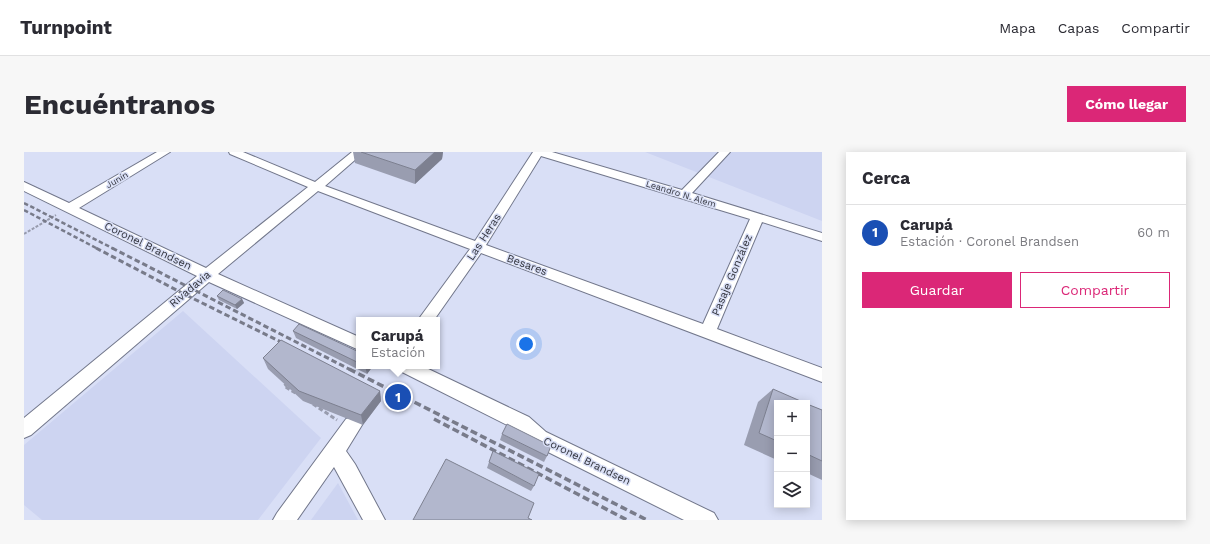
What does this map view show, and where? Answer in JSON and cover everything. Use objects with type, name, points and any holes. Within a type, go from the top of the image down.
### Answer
[{"type":"street","name":"Junín","points":[[69,208],[165,152]]},
{"type":"street","name":"Besares","points":[[234,152],[317,187],[822,375]]},
{"type":"street","name":"Rivadavia","points":[[24,430],[207,275],[359,152]]},
{"type":"street","name":"Leandro N. Alem","points":[[539,152],[684,194],[822,237]]},
{"type":"street","name":"Las Heras","points":[[428,317],[478,247],[539,152]]},
{"type":"street","points":[[684,194],[725,152]]},
{"type":"street","name":"Coronel Brandsen","points":[[24,186],[207,275],[356,343]]},
{"type":"street","name":"Pasaje González","points":[[708,332],[757,218]]},
{"type":"street","name":"Coronel Brandsen","points":[[412,369],[522,423],[540,438],[707,520]]},
{"type":"street","points":[[284,520],[352,427]]},
{"type":"street","points":[[335,452],[348,471],[374,520]]},
{"type":"path","points":[[24,234],[69,208]]},
{"type":"path","points":[[295,385],[289,381],[284,386],[298,394]]},
{"type":"path","points":[[311,403],[352,427]]},
{"type":"shaded area","points":[[645,152],[822,152],[822,221]]},
{"type":"shaded area","points":[[183,311],[321,438],[258,520],[42,520],[24,505],[24,445]]},
{"type":"shaded area","points":[[338,483],[358,520],[311,520]]},
{"type":"building","points":[[361,152],[435,152],[415,170]]},
{"type":"building","points":[[223,290],[242,299],[235,305],[217,296]]},
{"type":"building","points":[[299,324],[356,351],[356,362],[293,331]]},
{"type":"building","points":[[281,340],[380,391],[361,415],[299,391],[263,358]]},
{"type":"building","points":[[773,389],[798,400],[774,400],[774,440],[759,433]]},
{"type":"building","points":[[810,405],[822,410],[822,461],[810,455]]},
{"type":"building","points":[[507,424],[551,446],[547,456],[502,434]]},
{"type":"building","points":[[493,451],[539,474],[534,486],[489,462]]},
{"type":"building","points":[[446,459],[534,503],[528,518],[532,520],[413,520]]},
{"type":"railway","points":[[24,203],[114,249]]},
{"type":"railway","points":[[24,210],[98,249]]},
{"type":"railway","points":[[96,248],[289,346]]},
{"type":"railway","points":[[112,248],[351,370]]},
{"type":"railway","points":[[349,369],[647,520]]},
{"type":"railway","points":[[434,419],[627,520]]},
{"type":"place","name":"Carupá","points":[[398,397]]}]
